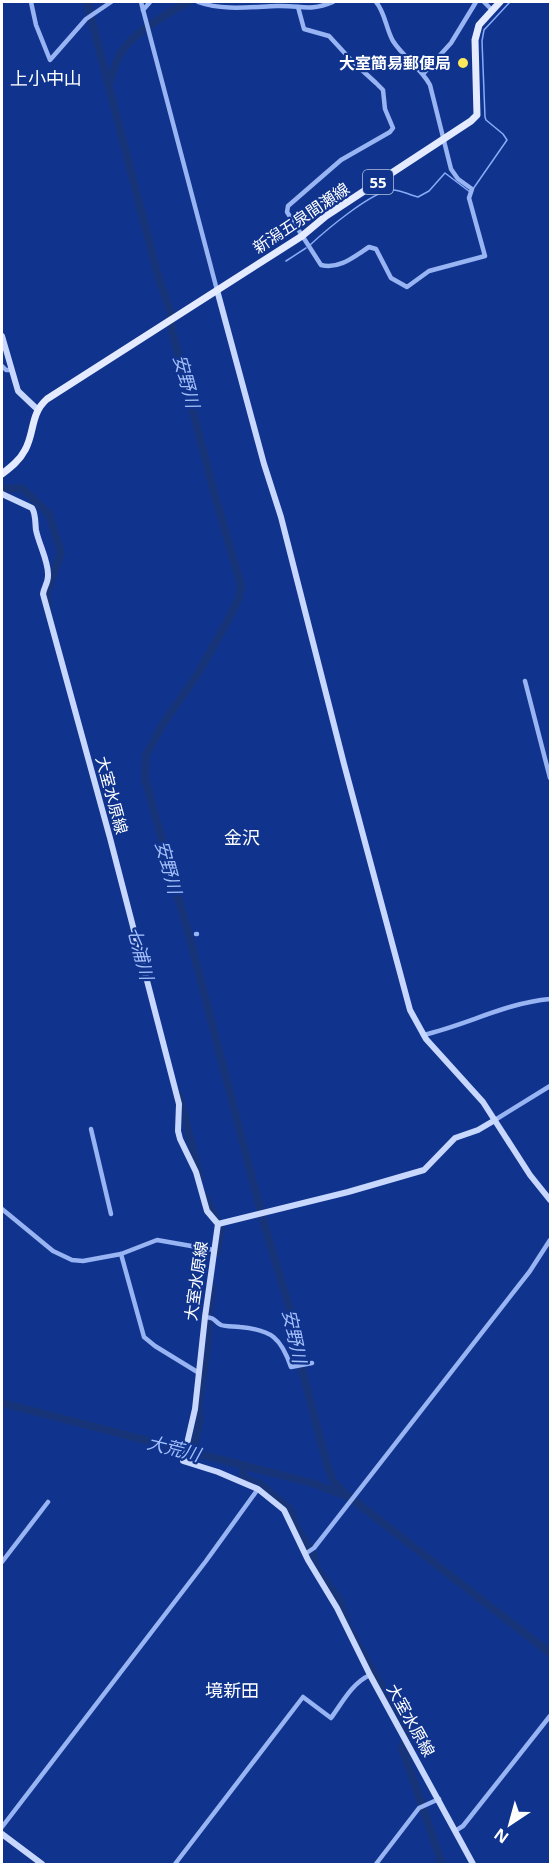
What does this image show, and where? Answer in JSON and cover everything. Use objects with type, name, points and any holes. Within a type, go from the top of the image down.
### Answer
[{"type":"main road","name":"新潟五泉間瀬線","points":[[37,409],[47,399],[302,236],[326,216],[471,121],[477,115],[474,40],[476,29],[500,2]]},
{"type":"main road","points":[[218,290],[264,464],[281,517],[407,1002],[414,1021],[423,1035],[483,1102],[530,1175],[550,1200]]},
{"type":"main road","points":[[2,336],[18,390],[37,409],[25,452],[2,474]]},
{"type":"main road","name":"大室水原線","points":[[2,494],[34,511],[38,537],[49,573],[43,594],[110,838],[179,1104],[178,1131],[196,1172],[207,1211],[218,1224],[195,1409],[183,1461],[218,1472],[258,1489],[284,1510],[308,1552],[370,1675],[473,1864]]},
{"type":"main road","points":[[218,1224],[356,1190],[424,1170],[455,1138],[478,1130],[495,1120]]},
{"type":"main road","points":[[2,1833],[42,1864]]},
{"type":"street","points":[[31,2],[36,25],[50,60],[86,19],[96,10],[111,2]]},
{"type":"street","points":[[141,2],[218,290]]},
{"type":"street","points":[[143,10],[150,2]]},
{"type":"street","points":[[198,2],[218,7],[319,8],[333,2]]},
{"type":"street","points":[[298,7],[304,29],[335,40],[352,61],[382,90],[384,104],[393,128],[390,132],[341,160],[288,206],[287,212],[325,267],[345,263],[369,247],[373,247],[390,278],[407,287],[429,271],[485,256],[469,198],[472,189],[455,175],[447,158],[430,85],[423,74],[402,54],[392,39],[376,2]]},
{"type":"street","points":[[423,74],[451,43],[476,2]]},
{"type":"street","points":[[483,2],[492,10]]},
{"type":"street","points":[[2,366],[6,370],[11,370]]},
{"type":"street","points":[[525,681],[550,778]]},
{"type":"street","points":[[423,1035],[440,1031],[500,1008],[528,1001],[550,999]]},
{"type":"street","points":[[495,1120],[550,1086]]},
{"type":"street","points":[[91,1129],[111,1214]]},
{"type":"street","points":[[2,1209],[53,1251],[72,1260],[83,1261],[121,1254],[157,1240],[214,1250]]},
{"type":"street","points":[[308,1552],[530,1271],[550,1239]]},
{"type":"street","points":[[121,1254],[146,1340],[199,1373]]},
{"type":"street","points":[[205,1317],[214,1318],[220,1324],[266,1332],[284,1346],[291,1367],[310,1363]]},
{"type":"street","points":[[2,1827],[206,1561],[258,1489]]},
{"type":"street","points":[[2,1562],[48,1502]]},
{"type":"street","points":[[175,1864],[303,1697],[331,1718],[362,1678],[370,1675]]},
{"type":"street","points":[[455,1831],[463,1826],[550,1716]]},
{"type":"street","points":[[376,1864],[419,1808],[439,1800]]},
{"type":"waterway","name":"安野川","points":[[87,2],[158,276],[170,311],[172,331],[215,496],[241,585],[239,598],[199,672],[163,724],[146,755],[145,779],[190,939],[263,1220],[298,1336],[299,1358],[326,1461],[333,1481],[346,1495],[550,1653]]},
{"type":"waterway","points":[[110,81],[120,54],[126,46],[151,25],[188,2]]},
{"type":"waterway","points":[[473,189],[507,140],[485,117],[482,41],[484,30],[510,2]]},
{"type":"waterway","points":[[310,245],[349,213],[382,192],[394,190],[418,197],[429,191],[445,173],[470,192]]},
{"type":"waterway","points":[[286,261],[306,248]]},
{"type":"waterway","name":"七浦川","points":[[2,489],[22,488],[49,514],[61,553],[46,595],[48,602]]},
{"type":"waterway","name":"七浦川","points":[[179,1095],[200,1177]]},
{"type":"waterway","name":"七浦川","points":[[205,1197],[221,1229],[217,1252]]},
{"type":"waterway","name":"七浦川","points":[[192,1453],[200,1420],[199,1402],[208,1342],[212,1288]]},
{"type":"waterway","name":"大荒川","points":[[2,1403],[312,1483],[344,1495]]},
{"type":"waterway","points":[[243,1465],[243,1478],[260,1484],[290,1509],[297,1528],[313,1555],[317,1569],[340,1601],[348,1627],[408,1733],[402,1747],[442,1864]]},
{"type":"place","name":"大室簡易郵便局","points":[[463,63]]},
{"type":"district","name":"上小中山","points":[[46,78]]},
{"type":"district","name":"金沢","points":[[242,837]]},
{"type":"district","name":"境新田","points":[[232,1690]]}]
